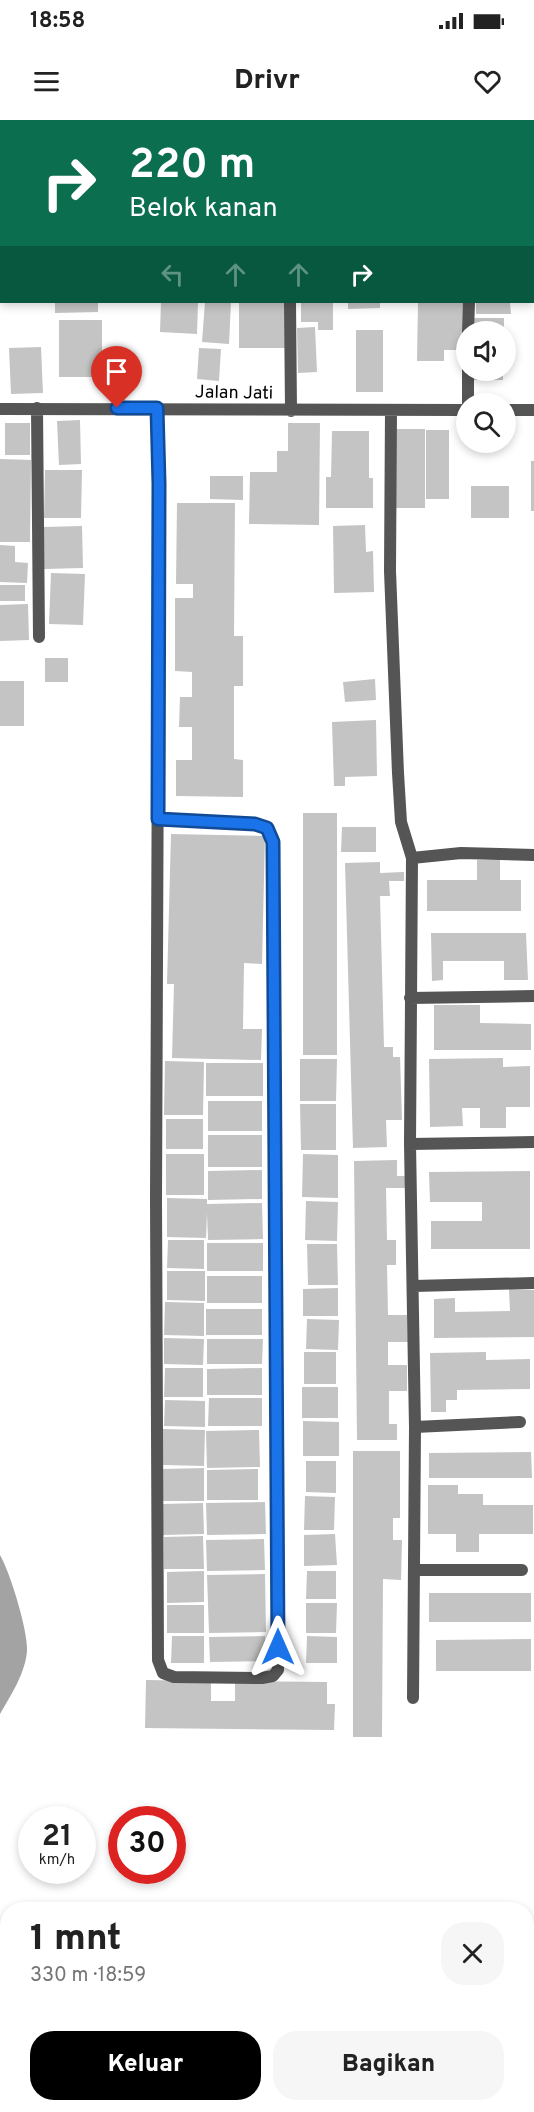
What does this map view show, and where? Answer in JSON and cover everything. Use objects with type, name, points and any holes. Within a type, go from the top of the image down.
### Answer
[{"type":"street","points":[[290,303],[291,411]]},
{"type":"street","points":[[468,321],[469,303]]},
{"type":"street","points":[[37,408],[39,638]]},
{"type":"street","points":[[157,408],[159,484],[156,1200],[158,1660],[163,1672],[174,1677],[262,1678],[273,1676],[278,1670],[273,842],[267,828],[255,824],[158,819]]},
{"type":"street","name":"Jalan Jati","points":[[0,409],[456,410]]},
{"type":"street","points":[[390,410],[390,571],[398,773],[401,822],[412,858],[410,1144],[415,1427],[413,1698]]},
{"type":"street","points":[[516,410],[534,410]]},
{"type":"street","points":[[412,858],[461,854],[534,855]]},
{"type":"street","points":[[410,998],[534,996]]},
{"type":"street","points":[[410,1144],[534,1142]]},
{"type":"street","points":[[414,1286],[534,1283]]},
{"type":"street","points":[[415,1427],[520,1422]]},
{"type":"street","points":[[414,1570],[522,1570]]},
{"type":"shaded area","points":[[0,1555],[18,1602],[27,1650],[21,1675],[0,1714]]},
{"type":"building","points":[[55,303],[98,303],[98,312],[55,313]]},
{"type":"building","points":[[161,303],[198,303],[197,334],[160,332]]},
{"type":"building","points":[[205,303],[231,303],[229,344],[202,342]]},
{"type":"building","points":[[239,303],[286,303],[286,348],[239,348]]},
{"type":"building","points":[[301,303],[333,303],[333,330],[318,330],[318,322],[301,322]]},
{"type":"building","points":[[348,303],[380,303],[380,308],[348,309]]},
{"type":"building","points":[[418,303],[463,303],[463,321],[456,321],[456,350],[444,350],[444,361],[417,361]]},
{"type":"building","points":[[476,303],[510,303],[511,314],[476,314]]},
{"type":"building","points":[[472,318],[504,318],[504,321],[472,321]]},
{"type":"building","points":[[59,320],[102,320],[102,377],[59,377]]},
{"type":"building","points":[[315,327],[317,372],[298,373],[297,328]]},
{"type":"building","points":[[356,330],[383,330],[383,392],[356,392]]},
{"type":"building","points":[[41,347],[43,393],[11,394],[9,348]]},
{"type":"building","points":[[199,348],[221,349],[219,381],[197,379]]},
{"type":"building","points":[[80,420],[81,464],[59,465],[57,421]]},
{"type":"building","points":[[5,423],[30,423],[30,455],[5,455]]},
{"type":"building","points":[[288,423],[320,423],[319,525],[249,524],[250,472],[277,472],[277,451],[288,451]]},
{"type":"building","points":[[394,429],[425,429],[425,508],[394,508]]},
{"type":"building","points":[[426,430],[449,430],[449,499],[426,499]]},
{"type":"building","points":[[332,431],[369,431],[369,478],[373,478],[373,508],[326,508],[326,477],[331,477]]},
{"type":"building","points":[[0,459],[31,460],[30,542],[0,542]]},
{"type":"building","points":[[531,461],[534,461],[534,511],[531,511]]},
{"type":"building","points":[[45,470],[82,470],[81,518],[44,518]]},
{"type":"building","points":[[210,476],[243,476],[243,500],[210,499]]},
{"type":"building","points":[[471,486],[509,486],[509,518],[471,518]]},
{"type":"building","points":[[177,503],[235,503],[234,636],[243,636],[243,686],[234,686],[234,759],[243,760],[243,797],[176,796],[176,760],[192,760],[192,727],[179,727],[180,697],[192,697],[192,672],[175,671],[175,598],[193,598],[193,584],[176,584]]},
{"type":"building","points":[[365,525],[366,552],[373,551],[374,592],[334,593],[333,526]]},
{"type":"building","points":[[82,526],[83,568],[44,569],[43,527]]},
{"type":"building","points":[[0,545],[15,546],[15,562],[28,563],[27,583],[0,582]]},
{"type":"building","points":[[51,573],[85,574],[83,625],[49,624]]},
{"type":"building","points":[[0,585],[25,585],[25,601],[0,601]]},
{"type":"building","points":[[28,604],[29,640],[0,641],[0,605]]},
{"type":"building","points":[[45,658],[68,658],[68,682],[45,682]]},
{"type":"building","points":[[375,679],[376,700],[345,702],[343,682]]},
{"type":"building","points":[[0,681],[24,681],[24,726],[0,726]]},
{"type":"building","points":[[376,720],[377,776],[345,777],[345,786],[334,786],[332,722]]},
{"type":"building","points":[[303,813],[337,813],[337,1055],[303,1055]]},
{"type":"building","points":[[342,827],[376,827],[376,852],[341,852]]},
{"type":"building","points":[[171,834],[265,836],[262,964],[244,963],[243,1029],[262,1029],[261,1060],[172,1058],[174,984],[167,984]]},
{"type":"building","points":[[477,860],[500,860],[500,880],[521,880],[521,911],[427,911],[427,880],[477,880]]},
{"type":"building","points":[[380,862],[380,873],[404,872],[404,881],[389,881],[390,896],[380,896],[384,1047],[393,1047],[393,1057],[400,1057],[402,1120],[386,1120],[387,1147],[353,1148],[345,863]]},
{"type":"building","points":[[431,933],[526,933],[528,980],[504,980],[504,961],[443,961],[443,980],[432,981]]},
{"type":"building","points":[[434,1005],[480,1005],[480,1023],[531,1024],[531,1050],[434,1050]]},
{"type":"building","points":[[503,1058],[503,1067],[530,1066],[530,1107],[506,1107],[506,1128],[480,1128],[480,1108],[462,1108],[463,1126],[430,1127],[429,1059]]},
{"type":"building","points":[[300,1059],[337,1059],[336,1101],[300,1101]]},
{"type":"building","points":[[165,1061],[204,1062],[203,1115],[164,1115]]},
{"type":"building","points":[[206,1063],[263,1063],[263,1096],[206,1096]]},
{"type":"building","points":[[208,1101],[262,1101],[262,1131],[208,1131]]},
{"type":"building","points":[[300,1104],[336,1104],[336,1150],[301,1150]]},
{"type":"building","points":[[166,1119],[203,1119],[203,1149],[166,1149]]},
{"type":"building","points":[[208,1135],[262,1135],[262,1167],[208,1167]]},
{"type":"building","points":[[166,1154],[204,1154],[204,1195],[166,1195]]},
{"type":"building","points":[[303,1154],[338,1155],[338,1198],[302,1197]]},
{"type":"building","points":[[397,1160],[397,1176],[405,1176],[405,1188],[386,1188],[387,1240],[396,1240],[396,1265],[387,1265],[388,1315],[407,1315],[408,1342],[388,1342],[388,1365],[407,1365],[407,1391],[389,1391],[389,1424],[397,1424],[397,1440],[357,1440],[354,1161]]},
{"type":"building","points":[[262,1170],[262,1199],[208,1200],[208,1171]]},
{"type":"building","points":[[530,1171],[530,1249],[431,1249],[431,1221],[482,1221],[482,1202],[430,1202],[429,1172]]},
{"type":"building","points":[[167,1198],[207,1199],[207,1204],[262,1203],[263,1239],[208,1240],[207,1213],[206,1238],[167,1237]]},
{"type":"building","points":[[306,1201],[338,1202],[337,1241],[305,1240]]},
{"type":"building","points":[[168,1240],[204,1240],[204,1269],[167,1268]]},
{"type":"building","points":[[207,1243],[263,1243],[263,1271],[207,1271]]},
{"type":"building","points":[[307,1244],[337,1244],[338,1285],[308,1285]]},
{"type":"building","points":[[167,1271],[205,1271],[205,1301],[167,1300]]},
{"type":"building","points":[[207,1276],[262,1276],[262,1303],[207,1303]]},
{"type":"building","points":[[338,1288],[338,1316],[303,1316],[303,1289]]},
{"type":"building","points":[[509,1290],[534,1290],[534,1337],[434,1338],[434,1299],[455,1298],[455,1312],[510,1311]]},
{"type":"building","points":[[165,1302],[204,1303],[204,1336],[164,1335]]},
{"type":"building","points":[[206,1309],[262,1309],[262,1335],[206,1335]]},
{"type":"building","points":[[307,1319],[339,1320],[338,1350],[306,1349]]},
{"type":"building","points":[[164,1338],[204,1339],[203,1365],[164,1364]]},
{"type":"building","points":[[207,1339],[263,1339],[262,1364],[207,1364]]},
{"type":"building","points":[[304,1352],[336,1352],[336,1384],[304,1384]]},
{"type":"building","points":[[486,1352],[486,1360],[530,1359],[530,1389],[457,1390],[457,1400],[446,1400],[446,1412],[431,1412],[430,1353]]},
{"type":"building","points":[[165,1368],[203,1368],[203,1397],[164,1397]]},
{"type":"building","points":[[262,1368],[262,1395],[207,1395],[207,1369]]},
{"type":"building","points":[[302,1387],[338,1387],[338,1418],[302,1418]]},
{"type":"building","points":[[209,1398],[262,1398],[262,1426],[208,1426]]},
{"type":"building","points":[[165,1400],[205,1401],[205,1427],[164,1426]]},
{"type":"building","points":[[303,1421],[339,1422],[339,1456],[303,1456]]},
{"type":"building","points":[[163,1429],[205,1430],[204,1466],[163,1465]]},
{"type":"building","points":[[259,1430],[260,1467],[207,1468],[206,1431]]},
{"type":"building","points":[[353,1451],[400,1451],[400,1518],[393,1518],[393,1540],[402,1540],[401,1580],[383,1579],[382,1737],[353,1737]]},
{"type":"building","points":[[531,1452],[532,1478],[429,1478],[429,1453]]},
{"type":"building","points":[[306,1461],[336,1461],[336,1493],[306,1492]]},
{"type":"building","points":[[204,1468],[204,1501],[163,1501],[163,1469]]},
{"type":"building","points":[[258,1469],[258,1500],[207,1500],[207,1470]]},
{"type":"building","points":[[428,1485],[458,1485],[458,1494],[483,1494],[483,1505],[533,1505],[533,1534],[479,1534],[479,1552],[456,1552],[456,1534],[428,1534]]},
{"type":"building","points":[[305,1496],[335,1497],[334,1530],[304,1530]]},
{"type":"building","points":[[265,1502],[266,1534],[207,1535],[206,1503]]},
{"type":"building","points":[[203,1503],[204,1534],[163,1535],[163,1504]]},
{"type":"building","points":[[335,1534],[337,1565],[304,1566],[304,1535]]},
{"type":"building","points":[[203,1536],[204,1569],[164,1569],[164,1537]]},
{"type":"building","points":[[264,1539],[265,1570],[207,1571],[206,1540]]},
{"type":"building","points":[[204,1571],[204,1602],[167,1603],[167,1572]]},
{"type":"building","points":[[307,1571],[336,1571],[336,1599],[306,1599]]},
{"type":"building","points":[[265,1574],[266,1632],[209,1633],[207,1575]]},
{"type":"building","points":[[429,1593],[531,1593],[531,1622],[429,1622]]},
{"type":"building","points":[[306,1603],[337,1603],[336,1633],[306,1633]]},
{"type":"building","points":[[167,1605],[204,1605],[204,1633],[167,1633]]},
{"type":"building","points":[[172,1636],[204,1636],[204,1663],[171,1663]]},
{"type":"building","points":[[265,1636],[266,1661],[210,1662],[209,1637]]},
{"type":"building","points":[[307,1636],[337,1637],[337,1663],[306,1663]]},
{"type":"building","points":[[531,1639],[531,1671],[436,1671],[436,1640]]},
{"type":"building","points":[[146,1680],[211,1681],[211,1701],[235,1701],[235,1681],[327,1682],[327,1704],[335,1704],[334,1730],[145,1728]]},
{"type":"route","points":[[117,408],[157,408],[159,484],[158,819],[255,824],[267,828],[273,842],[278,1647]]}]
